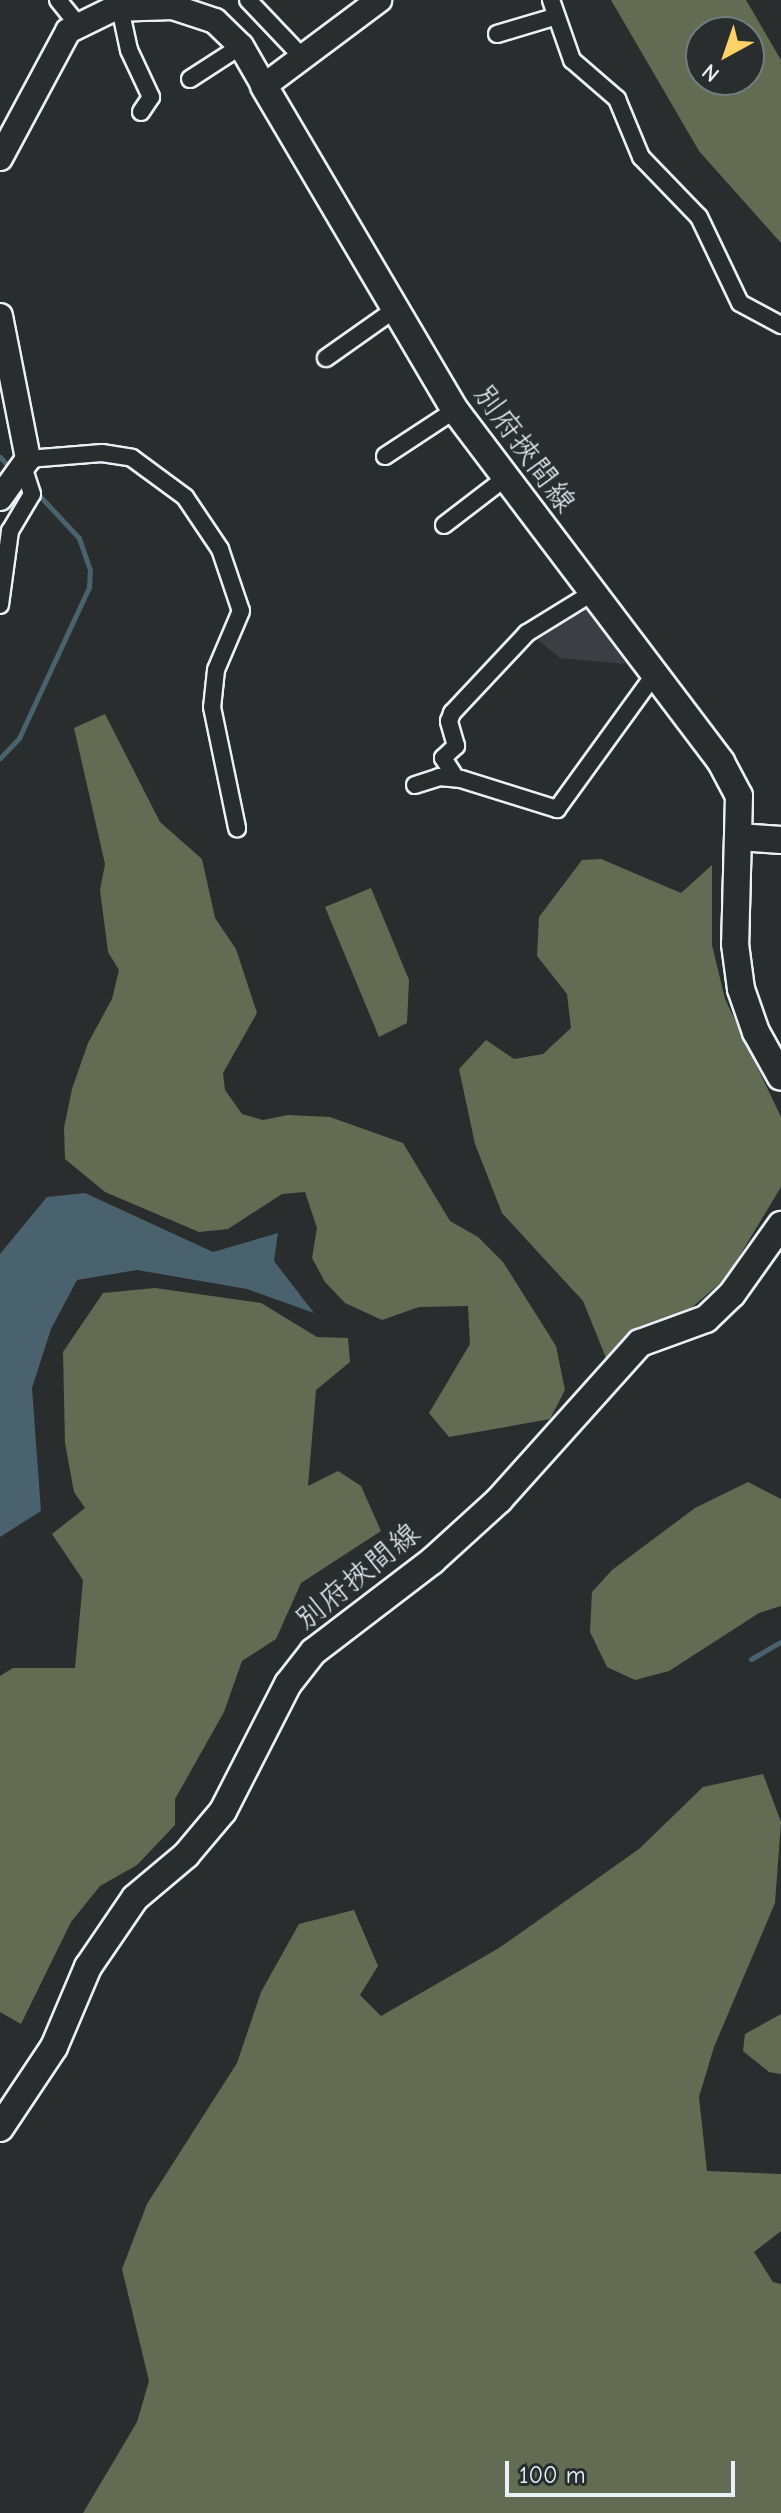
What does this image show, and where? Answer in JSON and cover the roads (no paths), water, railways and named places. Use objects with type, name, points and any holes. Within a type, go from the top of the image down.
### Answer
[{"type":"main road","points":[[0,158],[53,51],[78,25],[120,8],[190,11],[225,28],[241,46],[264,86],[379,0]]},
{"type":"main road","name":"別府挾間線","points":[[264,86],[455,410],[504,479],[721,762],[739,796],[735,944],[741,989],[756,1032],[781,1077]]},
{"type":"main road","points":[[0,316],[26,465],[0,498]]},
{"type":"main road","points":[[739,837],[781,840]]},
{"type":"main road","name":"別府挾間線","points":[[0,2128],[54,2047],[88,1967],[135,1898],[186,1855],[223,1811],[288,1684],[313,1652],[432,1561],[499,1500],[640,1343],[706,1319],[740,1284],[781,1225]]},
{"type":"street","points":[[58,0],[78,25]]},
{"type":"street","points":[[248,0],[302,57]]},
{"type":"street","points":[[120,8],[129,50],[151,97],[141,112]]},
{"type":"street","points":[[497,34],[552,8],[572,60],[617,99],[641,157],[699,217],[740,303],[781,325]]},
{"type":"street","points":[[190,79],[241,46]]},
{"type":"street","points":[[326,358],[394,310]]},
{"type":"street","points":[[385,456],[455,410]]},
{"type":"street","points":[[0,605],[7,580],[7,541],[32,494],[26,465],[102,453],[132,458],[185,497],[220,549],[241,611],[216,670],[212,707],[237,828]]},
{"type":"street","points":[[444,525],[504,479]]},
{"type":"street","points":[[456,778],[443,758],[456,746],[452,713],[527,633],[592,593]]},
{"type":"street","points":[[415,785],[439,777],[456,778],[557,809],[654,675]]},
{"type":"water","points":[[85,1193],[213,1252],[278,1233],[274,1261],[314,1313],[247,1289],[137,1270],[77,1280],[51,1329],[32,1388],[41,1511],[0,1537],[0,1254],[47,1197]]},
{"type":"waterway","points":[[0,457],[12,470]]},
{"type":"waterway","points":[[0,758],[19,738],[89,587],[90,570],[79,538],[37,493]]},
{"type":"waterway","points":[[751,1659],[781,1642]]}]
